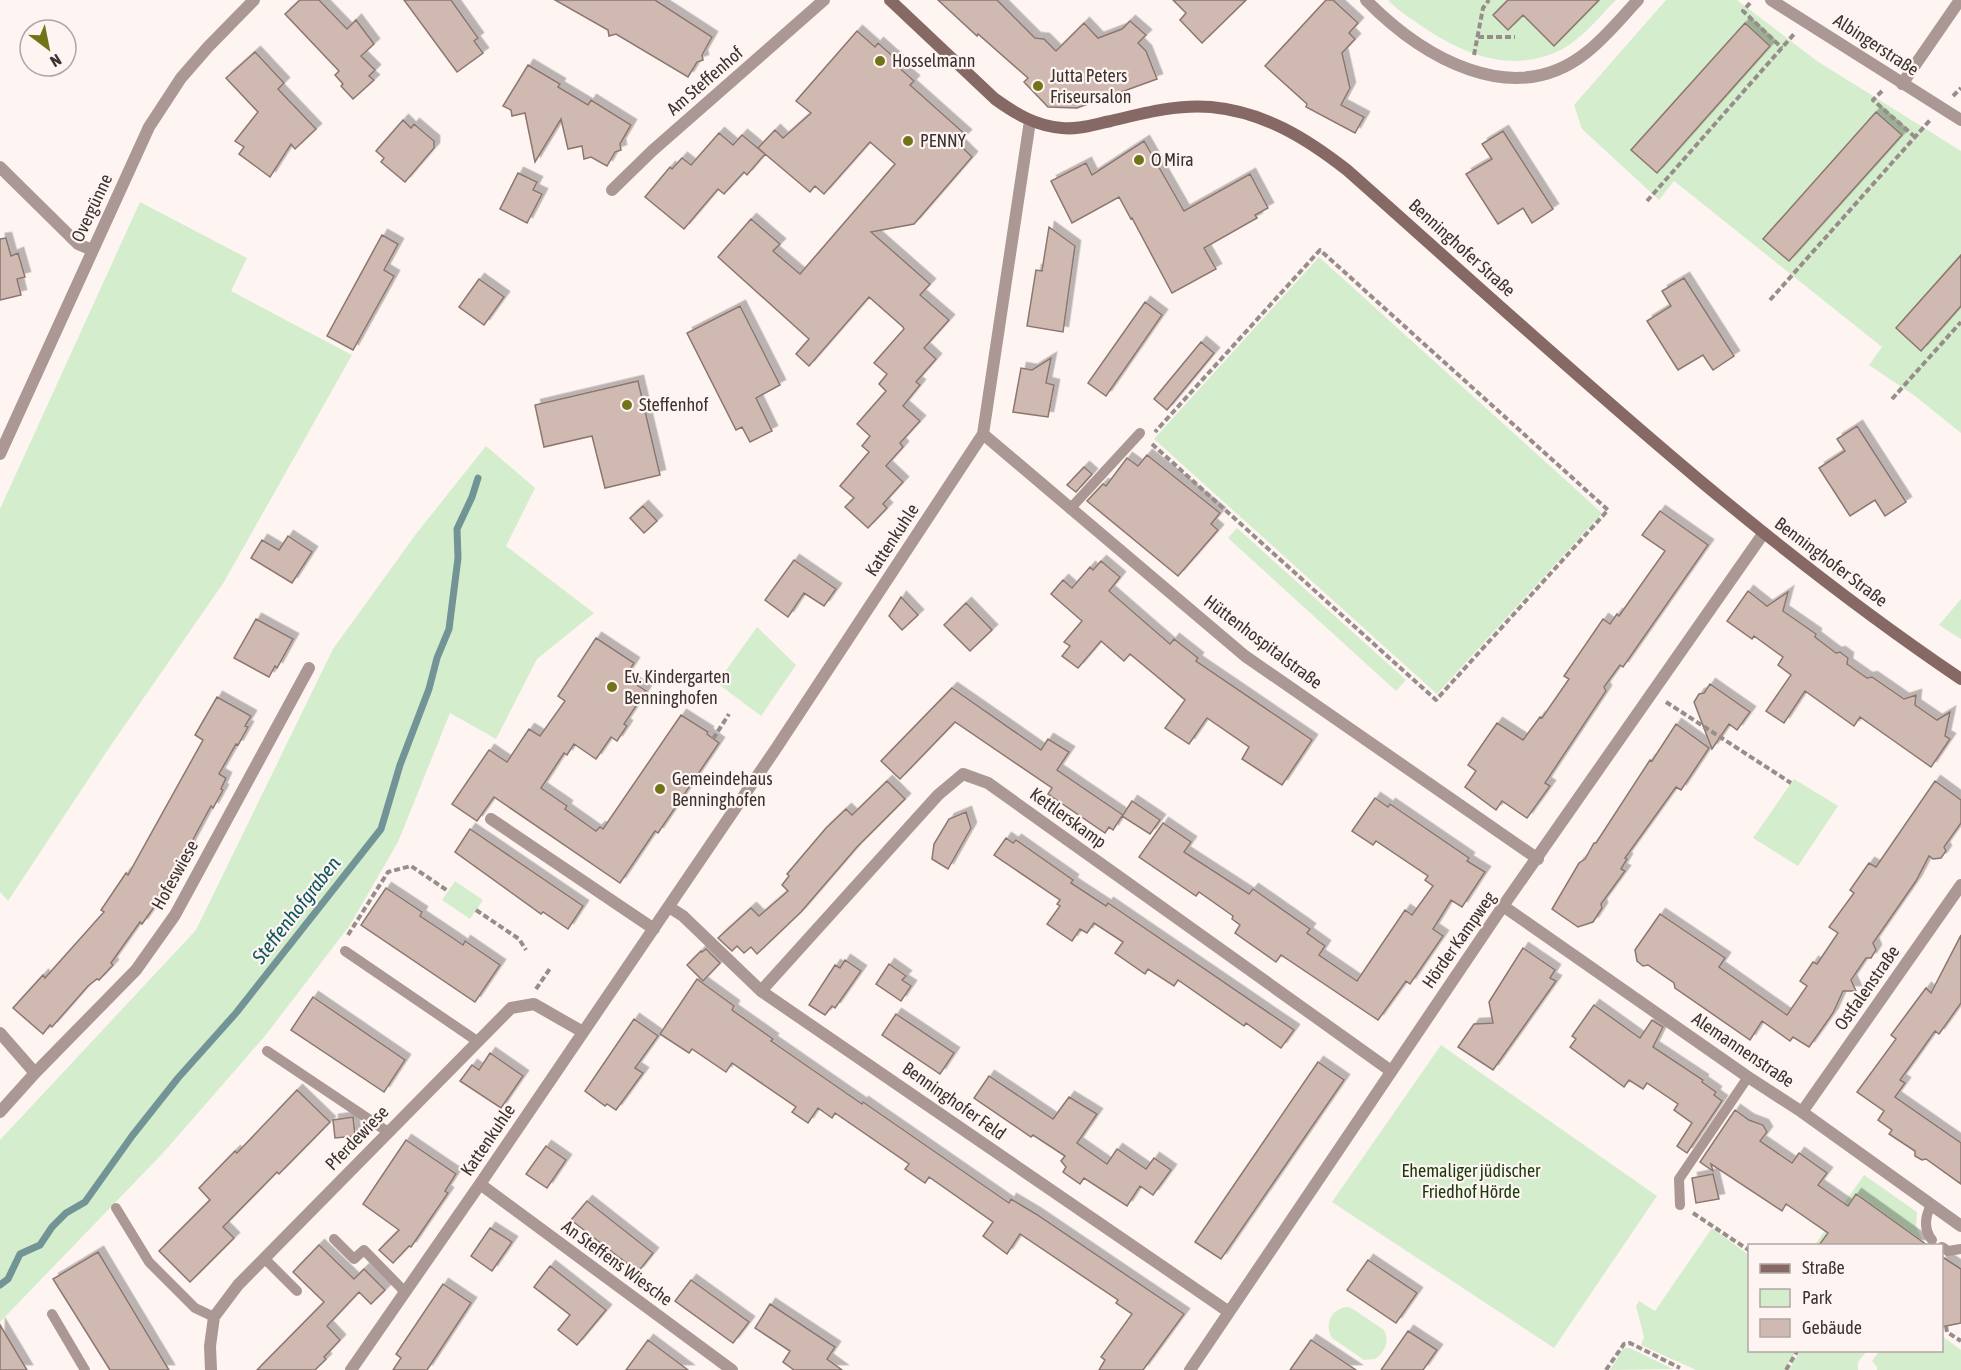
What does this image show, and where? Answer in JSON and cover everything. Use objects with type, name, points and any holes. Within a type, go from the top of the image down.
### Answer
[{"type":"main road","name":"Benninghofer Straße","points":[[890,0],[995,99],[1030,121],[1064,129],[1083,127],[1150,111],[1211,107],[1256,115],[1316,146],[1347,170],[1584,383],[1763,534],[1877,620],[1961,679]]},
{"type":"street","name":"Overgünne","points":[[0,454],[149,127],[181,78],[254,0]]},
{"type":"street","name":"Am Steffenhof","points":[[612,190],[652,151],[824,0]]},
{"type":"street","points":[[1366,0],[1390,24],[1443,60],[1472,71],[1502,78],[1535,76],[1564,67],[1587,52],[1638,0]]},
{"type":"street","name":"Albingerstraße","points":[[1771,0],[1961,120]]},
{"type":"street","points":[[1902,84],[1960,0]]},
{"type":"street","name":"Kattenkuhle","points":[[351,1370],[669,907],[854,632],[983,434],[1030,121]]},
{"type":"street","points":[[0,167],[78,244],[92,250]]},
{"type":"street","name":"Hüttenhospitalstraße","points":[[983,434],[1245,656],[1538,859]]},
{"type":"street","name":"Hörder Kampweg","points":[[1190,1370],[1503,906],[1763,534]]},
{"type":"street","name":"Hofeswiese","points":[[0,1112],[136,970],[175,915],[309,668]]},
{"type":"street","name":"Kettlerskamp","points":[[761,991],[938,795],[963,774],[988,783],[1391,1071]]},
{"type":"street","points":[[491,819],[654,929]]},
{"type":"street","name":"Ostfalenstraße","points":[[1802,1112],[1961,885]]},
{"type":"street","name":"Alemannenstraße","points":[[1503,906],[1748,1077],[1802,1112],[1961,1226]]},
{"type":"street","name":"Benninghofer Feld","points":[[669,907],[683,916],[761,991],[1229,1312]]},
{"type":"street","name":"Pferdewiese","points":[[211,1370],[210,1346],[214,1317],[238,1285],[511,1008],[534,1004],[583,1032]]},
{"type":"street","points":[[0,1033],[35,1073]]},
{"type":"street","name":"An Steffens Wiesche","points":[[480,1184],[732,1370]]},
{"type":"lane","points":[[1070,509],[1140,433]]},
{"type":"lane","points":[[345,951],[477,1041]]},
{"type":"lane","points":[[267,1051],[388,1132]]},
{"type":"lane","points":[[1680,1205],[1678,1179],[1748,1077]]},
{"type":"lane","points":[[1931,1205],[1926,1215],[1925,1227],[1932,1240]]},
{"type":"lane","points":[[117,1208],[149,1262],[195,1308],[214,1317]]},
{"type":"lane","points":[[334,1239],[354,1260],[364,1250],[405,1292]]},
{"type":"lane","points":[[1943,1248],[1948,1251],[1961,1249]]},
{"type":"lane","points":[[264,1258],[297,1291]]},
{"type":"lane","points":[[52,1314],[85,1370]]},
{"type":"path","points":[[1472,71],[1483,8],[1489,0]]},
{"type":"path","points":[[1750,3],[1743,11],[1782,48]]},
{"type":"path","points":[[1647,201],[1805,22]]},
{"type":"path","points":[[1478,37],[1515,38]]},
{"type":"path","points":[[1770,300],[1961,88]]},
{"type":"path","points":[[1884,89],[1874,100],[1915,137]]},
{"type":"path","points":[[1320,250],[1608,510],[1436,700],[1148,440],[1320,250]]},
{"type":"path","points":[[1892,399],[1961,322]]},
{"type":"path","points":[[1653,693],[1791,783]]},
{"type":"path","points":[[713,739],[729,714]]},
{"type":"path","points":[[345,951],[346,940],[388,872],[411,866],[448,891]]},
{"type":"path","points":[[476,910],[519,939],[526,950]]},
{"type":"path","points":[[1680,1205],[1748,1250]]},
{"type":"path","points":[[1946,1326],[1947,1332],[1961,1341]]},
{"type":"path","points":[[1606,1370],[1624,1344],[1630,1343],[1680,1369]]},
{"type":"path","points":[[1786,1370],[1797,1352]]},
{"type":"green space","points":[[1388,0],[1616,0],[1587,30],[1563,49],[1536,59],[1519,61],[1484,57],[1451,44],[1420,25]]},
{"type":"green space","points":[[1666,0],[1737,0],[1817,61],[1961,151],[1961,433],[1915,396],[1869,365],[1882,347],[1674,181],[1659,200],[1582,129],[1574,105]]},
{"type":"green space","points":[[140,202],[247,258],[231,291],[352,355],[224,582],[109,748],[8,901],[0,892],[0,509]]},
{"type":"green space","points":[[1319,257],[1602,513],[1437,694],[1154,439]]},
{"type":"green space","points":[[486,446],[535,488],[506,546],[594,613],[537,659],[496,739],[450,713],[398,842],[350,925],[265,1036],[163,1153],[0,1322],[0,1140],[196,930],[333,649],[416,534]]},
{"type":"green space","points":[[1237,528],[1406,680],[1396,691],[1228,538]]},
{"type":"green space","points":[[1961,599],[1961,639],[1939,625]]},
{"type":"green space","points":[[757,627],[796,665],[761,716],[717,683]]},
{"type":"green space","points":[[1794,779],[1838,806],[1798,866],[1753,838]]},
{"type":"green space","points":[[455,881],[483,900],[470,919],[442,900]]},
{"type":"green space","name":"Ehemaliger jüdischer Friedhof Hörde","points":[[1441,1045],[1657,1196],[1554,1348],[1332,1202]]},
{"type":"green space","points":[[1864,1175],[1917,1212],[1916,1226],[1922,1240],[1856,1195],[1820,1244],[1815,1244]]},
{"type":"green space","points":[[1712,1228],[1748,1254],[1748,1352],[1795,1352],[1784,1370],[1696,1370],[1641,1345],[1644,1337],[1636,1306],[1639,1301],[1655,1311]]},
{"type":"green space","points":[[1348,1307],[1384,1330],[1387,1338],[1386,1346],[1375,1359],[1364,1360],[1332,1338],[1329,1322],[1333,1314],[1337,1310]]},
{"type":"green space","points":[[1943,1337],[1961,1350],[1961,1370],[1877,1370],[1872,1361],[1878,1352],[1943,1352]]},
{"type":"green space","points":[[1626,1348],[1673,1369],[1610,1370],[1623,1349]]},
{"type":"green space","points":[[1799,1352],[1866,1352],[1858,1362],[1858,1370],[1789,1370]]},
{"type":"building","points":[[300,0],[319,0],[347,29],[356,20],[374,44],[361,56],[375,70],[369,76],[374,80],[353,99],[335,75],[339,71],[285,14]]},
{"type":"building","points":[[404,0],[451,0],[478,38],[474,41],[483,53],[457,72]]},
{"type":"building","points":[[555,0],[655,0],[712,37],[702,55],[703,60],[697,62],[688,77],[616,34],[609,36],[608,30]]},
{"type":"building","points":[[938,0],[997,0],[1035,38],[1044,39],[1056,51],[1084,23],[1098,38],[1122,29],[1130,21],[1146,35],[1138,43],[1146,51],[1157,79],[1077,108],[1048,107],[1024,82],[1028,78]]},
{"type":"building","points":[[1173,0],[1246,0],[1202,43],[1180,20],[1186,13]]},
{"type":"building","points":[[1326,0],[1333,0],[1358,23],[1349,33],[1355,39],[1342,53],[1350,88],[1341,105],[1364,117],[1355,133],[1306,107],[1307,104],[1265,66]]},
{"type":"building","points":[[1508,0],[1599,0],[1554,46],[1523,15],[1508,30],[1493,15]]},
{"type":"building","points":[[1745,23],[1770,46],[1657,173],[1631,150]]},
{"type":"building","points":[[857,31],[875,47],[878,43],[898,61],[895,64],[914,81],[910,85],[966,135],[958,143],[972,157],[914,224],[871,232],[930,284],[920,295],[949,320],[924,348],[936,359],[916,382],[920,385],[903,406],[920,421],[900,443],[903,447],[886,466],[903,482],[883,504],[887,508],[868,528],[845,507],[854,498],[840,486],[869,452],[862,446],[870,436],[857,424],[886,391],[879,384],[887,374],[874,363],[904,329],[903,327],[869,297],[809,366],[796,354],[809,339],[718,257],[751,219],[780,244],[773,251],[800,274],[895,164],[870,142],[824,194],[815,186],[810,192],[758,148],[775,130],[783,138],[811,113],[796,101]]},
{"type":"building","points":[[255,52],[284,83],[278,89],[316,129],[295,149],[291,144],[270,177],[239,154],[244,147],[235,141],[258,112],[226,78]]},
{"type":"building","points":[[528,65],[560,84],[558,87],[588,105],[591,100],[631,125],[620,144],[621,150],[615,152],[607,166],[591,157],[584,159],[582,146],[568,149],[561,119],[535,162],[525,113],[512,116],[511,110],[503,106]]},
{"type":"building","points":[[1876,112],[1902,135],[1789,261],[1763,239]]},
{"type":"building","points":[[403,120],[411,128],[414,124],[434,141],[434,148],[405,182],[381,162],[384,158],[376,151]]},
{"type":"building","points":[[1503,131],[1553,209],[1532,223],[1523,208],[1498,224],[1466,174],[1492,159],[1482,144]]},
{"type":"building","points":[[719,133],[733,145],[742,135],[765,154],[747,175],[744,172],[724,194],[718,189],[684,229],[645,197],[670,167],[672,169],[682,158],[691,165]]},
{"type":"building","points":[[1144,141],[1184,211],[1250,174],[1268,208],[1255,215],[1257,218],[1204,248],[1216,269],[1172,293],[1119,197],[1072,223],[1051,181],[1086,163],[1092,175]]},
{"type":"building","points":[[518,173],[537,182],[533,190],[542,194],[527,223],[500,209]]},
{"type":"building","points":[[1049,227],[1075,246],[1063,332],[1027,326],[1036,270],[1042,271]]},
{"type":"building","points":[[382,235],[398,244],[384,270],[394,276],[353,350],[327,336]]},
{"type":"building","points":[[6,238],[11,256],[18,253],[25,277],[17,279],[21,295],[0,300],[0,239]]},
{"type":"building","points":[[1961,255],[1961,306],[1921,351],[1896,328]]},
{"type":"building","points":[[1684,278],[1734,356],[1713,370],[1703,355],[1678,370],[1647,321],[1671,306],[1662,291]]},
{"type":"building","points":[[479,279],[504,297],[484,325],[459,307]]},
{"type":"building","points":[[1145,302],[1162,315],[1106,396],[1088,383]]},
{"type":"building","points":[[740,306],[780,385],[756,398],[772,431],[750,442],[742,427],[736,430],[687,333]]},
{"type":"building","points":[[1201,342],[1214,353],[1167,410],[1154,399]]},
{"type":"building","points":[[1051,358],[1046,383],[1054,385],[1048,417],[1013,412],[1021,368],[1032,370]]},
{"type":"building","points":[[638,381],[660,475],[605,488],[592,436],[544,447],[535,405]]},
{"type":"building","points":[[1857,426],[1906,502],[1885,516],[1875,500],[1850,516],[1819,468],[1845,451],[1837,439]]},
{"type":"building","points":[[1147,455],[1220,513],[1211,524],[1218,530],[1178,576],[1087,501],[1103,484],[1106,486],[1127,458],[1138,466]]},
{"type":"building","points":[[1084,467],[1092,474],[1076,492],[1067,485]]},
{"type":"building","points":[[643,506],[657,521],[644,533],[630,518]]},
{"type":"building","points":[[1660,511],[1708,545],[1623,667],[1620,665],[1604,687],[1606,691],[1545,783],[1550,786],[1527,818],[1502,801],[1496,810],[1465,787],[1476,771],[1468,765],[1497,723],[1523,740],[1540,717],[1542,718],[1569,679],[1564,676],[1603,619],[1610,624],[1617,614],[1619,616],[1665,551],[1642,535]]},
{"type":"building","points":[[288,536],[312,552],[292,583],[251,558],[262,540],[279,550]]},
{"type":"building","points":[[794,560],[836,589],[824,606],[804,593],[788,617],[765,600]]},
{"type":"building","points":[[1101,561],[1120,577],[1109,591],[1170,644],[1174,639],[1198,658],[1196,661],[1312,740],[1282,785],[1242,759],[1249,747],[1207,718],[1189,744],[1165,728],[1185,700],[1130,654],[1124,661],[1101,641],[1078,668],[1062,656],[1070,646],[1064,642],[1082,621],[1051,594],[1063,580],[1072,588],[1090,567],[1093,570]]},
{"type":"building","points":[[1748,591],[1767,606],[1788,592],[1783,611],[1816,634],[1815,637],[1836,653],[1840,652],[1848,658],[1847,664],[1867,678],[1872,677],[1904,699],[1916,695],[1915,705],[1937,720],[1950,712],[1945,736],[1950,739],[1931,767],[1860,717],[1854,726],[1805,691],[1784,723],[1766,711],[1791,675],[1778,665],[1783,657],[1754,636],[1752,639],[1727,621]]},
{"type":"building","points":[[901,597],[918,615],[902,630],[889,616]]},
{"type":"building","points":[[966,603],[992,630],[970,651],[944,625]]},
{"type":"building","points":[[256,619],[293,639],[277,668],[275,666],[269,677],[234,658]]},
{"type":"building","points":[[596,638],[634,663],[625,677],[646,691],[624,724],[627,726],[617,741],[611,737],[596,759],[574,744],[567,755],[564,753],[541,788],[567,806],[565,809],[596,831],[600,827],[603,829],[681,715],[708,732],[707,734],[719,743],[658,833],[655,831],[620,883],[494,797],[477,821],[452,804],[489,750],[507,762],[529,729],[540,736],[565,701],[558,696]]},
{"type":"building","points":[[1710,684],[1750,712],[1737,730],[1729,724],[1712,749],[1694,702]]},
{"type":"building","points":[[952,688],[1041,750],[1048,739],[1069,752],[1057,770],[1123,815],[1132,801],[1160,820],[1150,834],[1122,816],[1113,830],[1109,827],[1105,833],[1048,794],[1052,788],[955,722],[900,779],[881,761]]},
{"type":"building","points":[[217,697],[251,716],[245,726],[248,727],[219,774],[226,778],[221,789],[223,790],[213,808],[211,806],[181,866],[179,865],[152,905],[154,907],[142,924],[140,922],[111,963],[113,965],[99,980],[97,979],[88,986],[43,1034],[13,1008],[43,975],[45,978],[104,912],[101,910],[126,873],[128,875],[203,740],[195,735]]},
{"type":"building","points":[[1676,724],[1709,748],[1681,790],[1676,787],[1625,858],[1627,859],[1621,869],[1625,871],[1601,904],[1602,908],[1593,922],[1578,927],[1552,909],[1579,863],[1585,859]]},
{"type":"building","points":[[887,781],[905,799],[857,847],[801,912],[757,954],[751,947],[744,953],[737,946],[732,951],[718,938],[751,908],[759,916],[788,891],[782,885],[789,876],[787,874],[826,828],[846,809],[852,815]]},
{"type":"building","points":[[1935,781],[1961,800],[1961,823],[1944,847],[1946,851],[1941,858],[1933,859],[1929,856],[1916,881],[1873,943],[1876,950],[1871,958],[1866,958],[1851,980],[1856,991],[1843,991],[1833,1013],[1809,1047],[1793,1037],[1790,1041],[1762,1021],[1750,1040],[1675,988],[1674,983],[1648,965],[1643,966],[1637,961],[1635,950],[1660,914],[1725,958],[1719,967],[1787,1015],[1807,986],[1800,981],[1813,962],[1817,964],[1838,933],[1829,927],[1854,893],[1850,890],[1869,863],[1876,867]]},
{"type":"building","points":[[1375,798],[1388,807],[1390,804],[1469,858],[1467,861],[1485,872],[1462,907],[1451,900],[1433,929],[1443,936],[1410,984],[1406,981],[1378,1020],[1281,955],[1276,962],[1235,933],[1240,925],[1232,919],[1233,916],[1199,892],[1196,896],[1139,857],[1163,823],[1191,842],[1184,852],[1249,894],[1253,889],[1310,929],[1307,933],[1325,946],[1319,955],[1357,981],[1405,910],[1412,915],[1433,886],[1425,880],[1428,876],[1376,841],[1373,845],[1352,831]]},
{"type":"building","points":[[966,812],[971,828],[948,869],[932,859],[934,844],[949,819]]},
{"type":"building","points":[[470,829],[583,906],[568,929],[543,912],[541,914],[455,852]]},
{"type":"building","points":[[1006,838],[1013,843],[1016,840],[1073,880],[1071,883],[1106,906],[1108,903],[1294,1030],[1281,1048],[1246,1023],[1244,1026],[1178,980],[1174,986],[1148,969],[1145,974],[1115,953],[1123,942],[1094,923],[1087,933],[1080,929],[1072,941],[1047,924],[1060,906],[1057,904],[1060,900],[994,855]]},
{"type":"building","points":[[386,888],[422,912],[420,916],[463,945],[465,941],[500,965],[475,1002],[361,925]]},
{"type":"building","points":[[1961,935],[1961,1003],[1939,1034],[1935,1031],[1900,1080],[1905,1083],[1895,1097],[1961,1143],[1961,1184],[1926,1159],[1922,1160],[1915,1156],[1915,1151],[1889,1134],[1892,1130],[1878,1120],[1884,1111],[1857,1092],[1896,1039],[1891,1035],[1926,988],[1931,993]]},
{"type":"building","points":[[1523,948],[1555,970],[1550,978],[1556,981],[1493,1070],[1458,1047],[1474,1024],[1493,1023],[1489,1002]]},
{"type":"building","points":[[706,949],[720,963],[703,981],[687,965]]},
{"type":"building","points":[[845,960],[861,971],[835,1008],[832,1006],[825,1015],[809,1005],[835,965],[840,968]]},
{"type":"building","points":[[889,964],[906,976],[902,980],[911,986],[901,1001],[876,984]]},
{"type":"building","points":[[697,979],[734,1006],[732,1010],[773,1039],[771,1041],[862,1104],[863,1102],[1009,1203],[1011,1199],[1036,1214],[1184,1314],[1143,1370],[1099,1370],[1105,1360],[1101,1357],[1132,1314],[1116,1303],[1118,1300],[1020,1234],[1007,1254],[983,1236],[993,1222],[929,1177],[925,1183],[905,1169],[909,1164],[835,1113],[832,1118],[818,1108],[808,1123],[792,1112],[796,1107],[732,1063],[726,1072],[692,1049],[689,1053],[660,1034]]},
{"type":"building","points":[[313,997],[405,1060],[384,1092],[291,1030]]},
{"type":"building","points":[[1594,1005],[1640,1038],[1652,1020],[1663,1027],[1653,1047],[1703,1080],[1702,1082],[1716,1092],[1714,1095],[1722,1101],[1687,1153],[1677,1146],[1692,1123],[1674,1110],[1678,1104],[1647,1083],[1643,1089],[1629,1080],[1624,1087],[1570,1047],[1576,1039],[1572,1036]]},
{"type":"building","points":[[896,1014],[954,1053],[940,1074],[882,1035]]},
{"type":"building","points":[[634,1019],[658,1036],[635,1068],[643,1073],[616,1110],[607,1104],[605,1106],[585,1091]]},
{"type":"building","points":[[490,1053],[523,1076],[501,1108],[460,1081],[472,1065],[479,1070]]},
{"type":"building","points":[[1318,1062],[1344,1080],[1221,1259],[1195,1242]]},
{"type":"building","points":[[989,1076],[1053,1119],[1069,1097],[1097,1114],[1077,1143],[1107,1164],[1117,1149],[1146,1169],[1154,1158],[1171,1170],[1153,1195],[1140,1186],[1127,1206],[1084,1178],[1080,1184],[1063,1172],[1066,1167],[1061,1161],[1065,1156],[1033,1135],[1031,1137],[974,1098]]},
{"type":"building","points":[[297,1090],[330,1122],[223,1227],[234,1238],[190,1282],[159,1251],[210,1200],[199,1188],[235,1151],[237,1153]]},
{"type":"building","points":[[1735,1110],[1749,1120],[1763,1125],[1767,1132],[1760,1141],[1792,1163],[1799,1153],[1827,1173],[1818,1185],[1848,1206],[1856,1194],[1926,1244],[1820,1244],[1828,1233],[1786,1204],[1782,1211],[1711,1164],[1713,1171],[1700,1162]]},
{"type":"building","points":[[353,1117],[355,1136],[335,1138],[333,1120]]},
{"type":"building","points":[[406,1140],[456,1174],[445,1191],[448,1193],[411,1247],[409,1246],[393,1263],[379,1250],[399,1230],[363,1204]]},
{"type":"building","points":[[546,1146],[566,1160],[547,1188],[526,1174]]},
{"type":"building","points":[[1713,1174],[1719,1199],[1696,1203],[1692,1178]]},
{"type":"building","points":[[587,1201],[653,1253],[638,1272],[571,1220]]},
{"type":"building","points":[[490,1228],[512,1242],[492,1271],[471,1256]]},
{"type":"building","points":[[319,1245],[354,1279],[364,1269],[385,1290],[371,1304],[359,1292],[327,1326],[340,1340],[315,1370],[257,1370],[324,1302],[293,1272]]},
{"type":"building","points":[[98,1252],[169,1370],[110,1370],[53,1279]]},
{"type":"building","points":[[1943,1257],[1961,1269],[1961,1323],[1943,1327]]},
{"type":"building","points":[[1368,1260],[1417,1293],[1396,1323],[1347,1290]]},
{"type":"building","points":[[550,1266],[606,1310],[577,1345],[558,1330],[570,1315],[534,1287]]},
{"type":"building","points":[[691,1280],[749,1322],[733,1343],[675,1301]]},
{"type":"building","points":[[443,1284],[471,1303],[427,1370],[393,1370],[401,1358],[396,1354]]},
{"type":"building","points":[[770,1304],[835,1347],[827,1359],[842,1370],[794,1370],[783,1362],[790,1351],[755,1328]]},
{"type":"building","points":[[0,1325],[27,1370],[0,1370]]},
{"type":"building","points":[[1408,1331],[1437,1350],[1423,1370],[1381,1370]]},
{"type":"building","points":[[648,1340],[688,1370],[626,1370]]},
{"type":"building","points":[[1311,1340],[1356,1370],[1290,1370]]},
{"type":"waterway","name":"Steffenhofgraben","points":[[0,1285],[8,1279],[20,1254],[40,1245],[52,1227],[66,1213],[85,1202],[132,1136],[178,1078],[236,1013],[381,829],[400,765],[449,629],[458,558],[457,529],[478,478]]},
{"type":"place","name":"Hosselmann","points":[[880,61]]},
{"type":"place","name":"Jutta Peters Friseursalon","points":[[1038,86]]},
{"type":"place","name":"PENNY","points":[[908,141]]},
{"type":"place","name":"O Mira","points":[[1139,160]]},
{"type":"place","name":"Steffenhof","points":[[627,405]]},
{"type":"place","name":"Ev. Kindergarten Benninghofen","points":[[612,687]]},
{"type":"place","name":"Gemeindehaus Benninghofen","points":[[660,789]]}]
